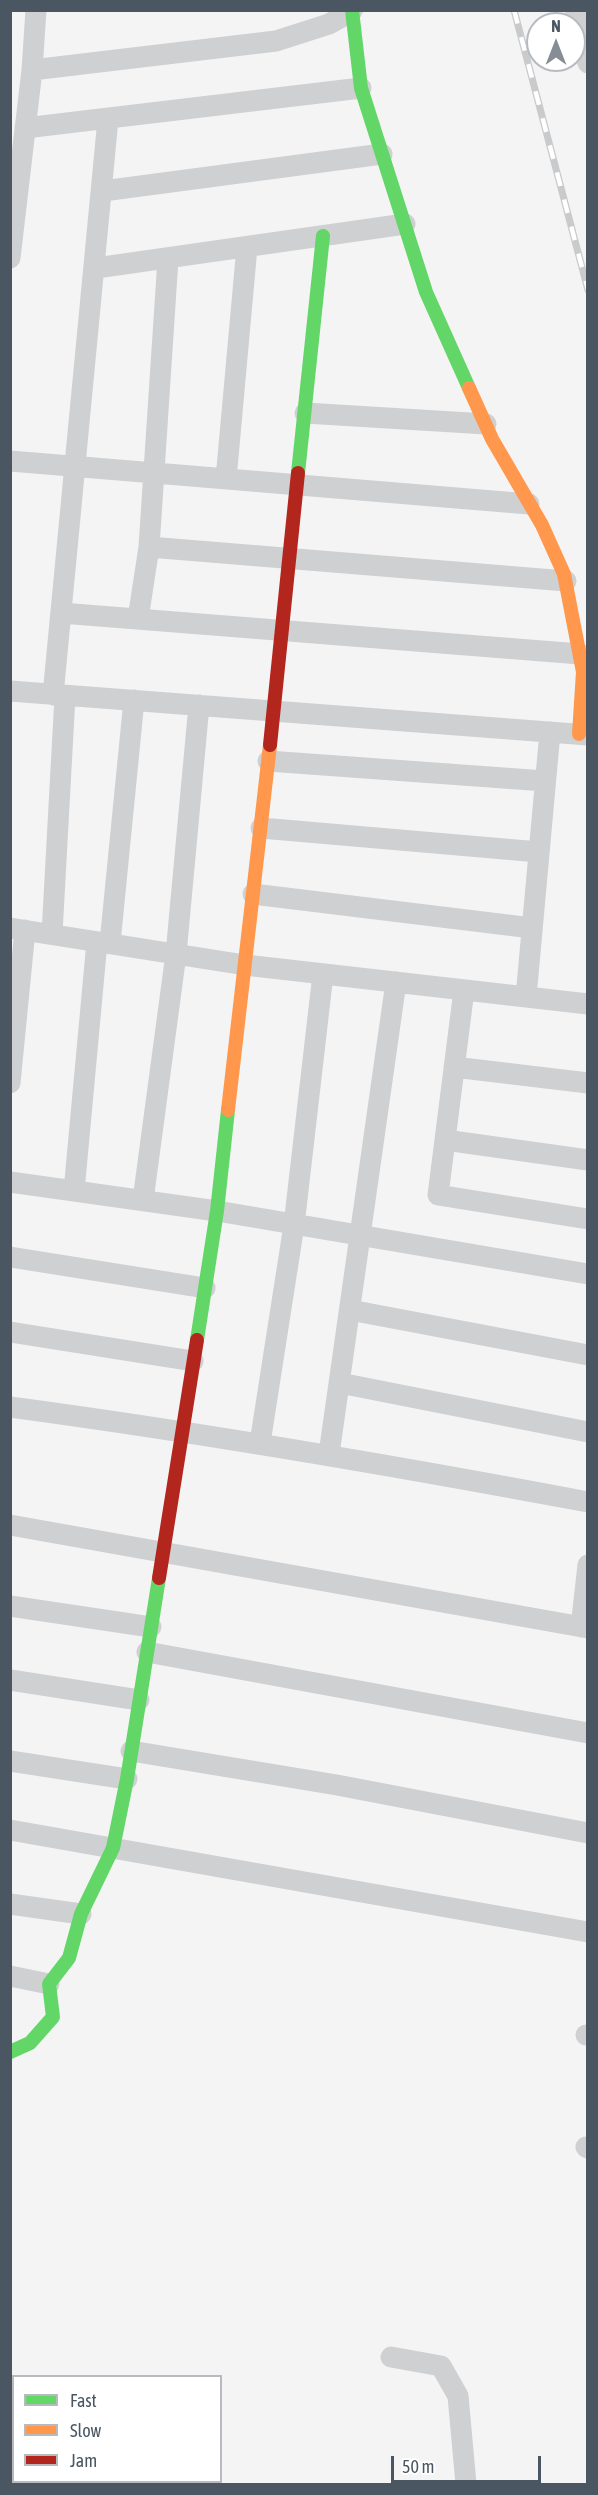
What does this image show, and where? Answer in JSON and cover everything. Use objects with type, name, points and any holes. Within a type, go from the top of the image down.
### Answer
[{"type":"street","points":[[10,258],[32,70],[36,10]]},
{"type":"street","points":[[575,10],[588,63]]},
{"type":"street","points":[[10,691],[583,734],[583,672],[566,581],[546,535],[486,424],[426,292],[362,88],[352,11],[329,24],[276,41],[32,70]]},
{"type":"street","points":[[25,128],[362,88]]},
{"type":"street","points":[[52,934],[61,613],[96,268],[108,119]]},
{"type":"street","points":[[103,191],[382,153]]},
{"type":"street","points":[[96,268],[405,224]]},
{"type":"street","points":[[10,2052],[30,2043],[53,2017],[49,1984],[69,1958],[81,1914],[113,1848],[127,1779],[217,1211],[261,828],[323,236]]},
{"type":"street","points":[[226,479],[247,247]]},
{"type":"street","points":[[138,619],[150,546],[168,259]]},
{"type":"street","points":[[305,413],[486,424]]},
{"type":"street","points":[[10,461],[529,504]]},
{"type":"street","points":[[150,546],[289,560],[566,581]]},
{"type":"street","points":[[61,613],[580,654]]},
{"type":"street","points":[[74,1191],[134,700]]},
{"type":"street","points":[[143,1200],[176,954],[199,705]]},
{"type":"street","points":[[526,998],[550,732]]},
{"type":"street","points":[[268,761],[545,781]]},
{"type":"street","points":[[261,828],[539,852]]},
{"type":"street","points":[[253,894],[532,928]]},
{"type":"street","points":[[10,1083],[18,929],[245,965],[588,1004]]},
{"type":"street","points":[[260,1443],[294,1225],[323,974]]},
{"type":"street","points":[[329,1454],[362,1236],[396,982]]},
{"type":"street","points":[[464,990],[438,1195],[588,1220]]},
{"type":"street","points":[[454,1067],[588,1083]]},
{"type":"street","points":[[445,1140],[588,1160]]},
{"type":"street","points":[[10,1182],[217,1211],[588,1274]]},
{"type":"street","points":[[10,1257],[205,1288]]},
{"type":"street","points":[[350,1310],[588,1355]]},
{"type":"street","points":[[10,1332],[193,1361]]},
{"type":"street","points":[[340,1383],[588,1432]]},
{"type":"street","points":[[10,1407],[182,1430],[329,1454],[588,1502]]},
{"type":"street","points":[[10,1525],[584,1628],[588,1565]]},
{"type":"street","points":[[10,1606],[151,1627]]},
{"type":"street","points":[[147,1652],[588,1733]]},
{"type":"street","points":[[10,1680],[139,1700]]},
{"type":"street","points":[[131,1751],[337,1785],[588,1833]]},
{"type":"street","points":[[10,1761],[127,1779]]},
{"type":"street","points":[[10,1830],[588,1932]]},
{"type":"street","points":[[10,1904],[81,1914]]},
{"type":"street","points":[[10,1976],[49,1984]]},
{"type":"street","points":[[391,2357],[441,2366],[458,2396],[466,2484]]},
{"type":"railway","points":[[514,10],[588,290]]},
{"type":"traffic: fast","points":[[352,10],[361,88],[426,292],[469,388]]},
{"type":"traffic: fast","points":[[298,473],[323,236]]},
{"type":"traffic: fast","points":[[197,1340],[217,1211],[228,1110]]},
{"type":"traffic: fast","points":[[10,2052],[30,2043],[53,2017],[49,1984],[69,1958],[81,1914],[113,1848],[127,1779],[159,1578]]},
{"type":"traffic: slow","points":[[469,388],[492,439],[542,525],[564,574],[583,672],[579,734]]},
{"type":"traffic: slow","points":[[228,1110],[270,745]]},
{"type":"traffic: jam","points":[[270,745],[298,473]]},
{"type":"traffic: jam","points":[[159,1578],[197,1340]]}]
